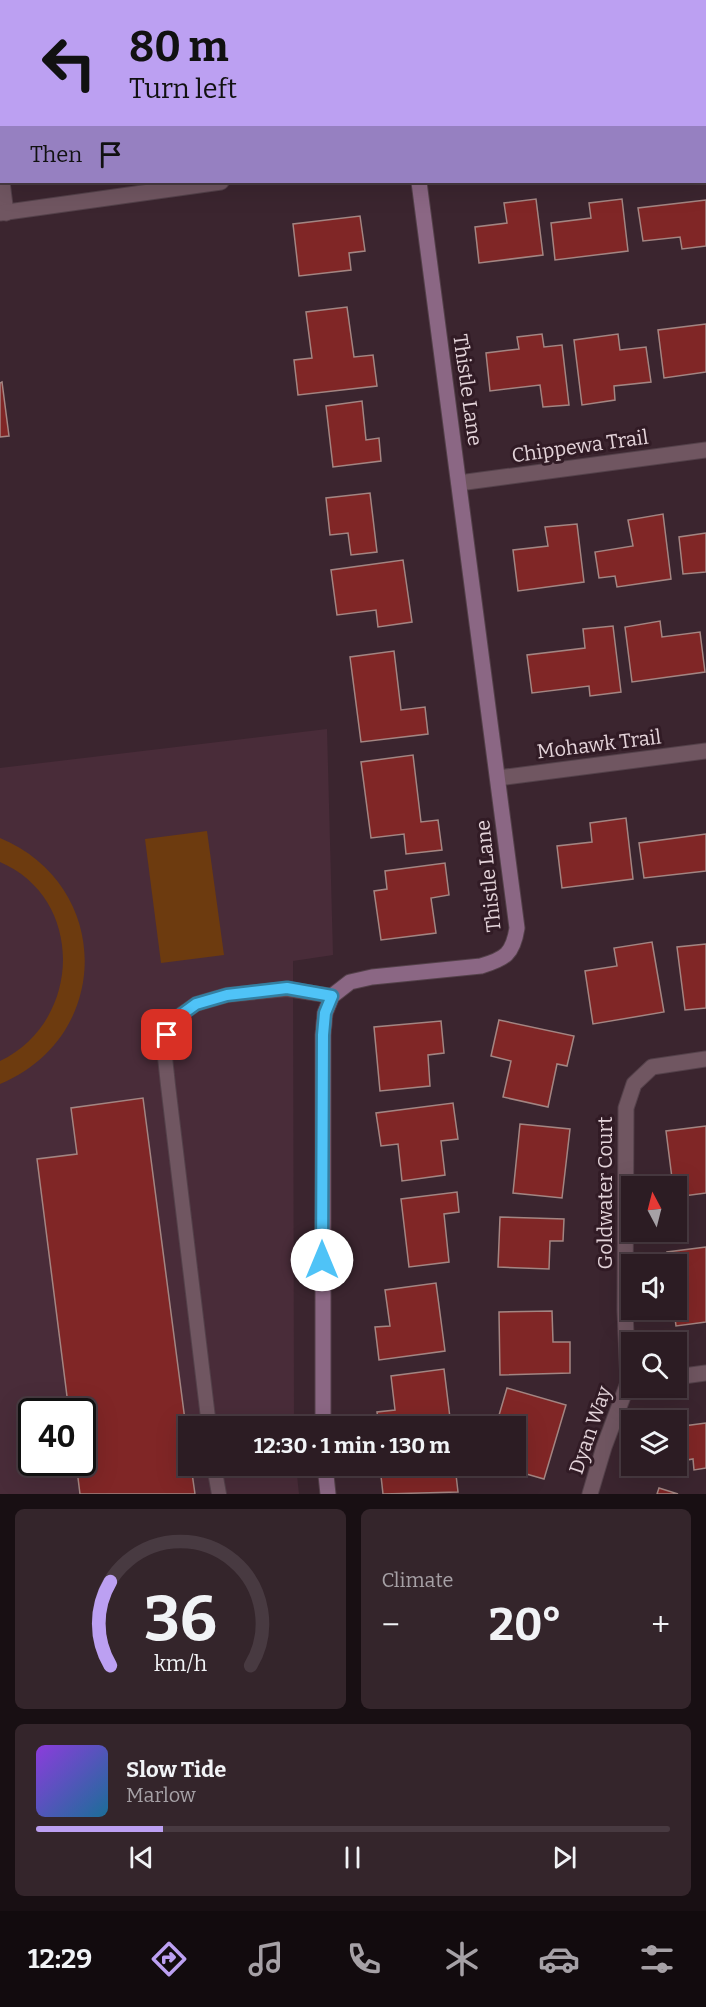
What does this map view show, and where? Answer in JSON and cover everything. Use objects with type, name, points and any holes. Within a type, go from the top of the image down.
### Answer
[{"type":"street","points":[[2,183],[3,213],[214,183]]},
{"type":"street","name":"Thistle Lane","points":[[332,996],[350,982],[372,977],[481,966],[497,961],[509,953],[514,944],[517,928],[419,183]]},
{"type":"street","name":"Chippewa Trail","points":[[459,483],[706,450]]},
{"type":"street","name":"Mohawk Trail","points":[[498,778],[706,751]]},
{"type":"street","points":[[323,1416],[323,1035],[325,1013],[332,996]]},
{"type":"street","name":"Goldwater Court","points":[[627,1332],[626,1108],[634,1084],[652,1067],[706,1059]]},
{"type":"street","points":[[687,1376],[706,1373]]},
{"type":"street","name":"Dyan Way","points":[[590,1494],[604,1447],[624,1398]]},
{"type":"street","points":[[326,1476],[328,1494]]},
{"type":"lane","points":[[208,1416],[164,1048],[170,1023],[196,1004],[227,995],[287,988],[332,996]]},
{"type":"lane","points":[[216,1476],[219,1494]]},
{"type":"shaded area","points":[[327,729],[333,955],[293,961],[294,1416],[178,1416],[178,1476],[297,1476],[299,1494],[0,1494],[0,768]]},
{"type":"shaded area","points":[[207,831],[224,955],[161,963],[145,839]]},
{"type":"shaded area","points":[[0,838],[37,860],[64,890],[79,924],[85,961],[79,998],[64,1032],[37,1062],[0,1084],[0,1061],[27,1043],[47,1019],[59,991],[63,961],[59,931],[48,903],[28,880],[0,862]]},
{"type":"building","points":[[536,199],[543,255],[479,263],[475,227],[507,223],[504,203]]},
{"type":"building","points":[[622,199],[628,251],[555,260],[551,223],[591,218],[589,203]]},
{"type":"building","points":[[706,200],[706,246],[682,249],[680,237],[643,241],[638,208]]},
{"type":"building","points":[[360,216],[365,251],[349,253],[351,270],[299,276],[293,224]]},
{"type":"building","points":[[347,307],[354,357],[373,355],[377,386],[298,395],[294,360],[312,358],[306,312]]},
{"type":"building","points":[[706,324],[706,372],[664,378],[658,330]]},
{"type":"building","points":[[542,334],[544,347],[562,345],[569,405],[543,407],[540,385],[490,391],[486,353],[519,349],[517,337]]},
{"type":"building","points":[[618,334],[620,350],[646,347],[651,382],[614,386],[615,400],[582,405],[574,340]]},
{"type":"building","points":[[2,382],[9,436],[0,437],[0,383]]},
{"type":"building","points":[[362,401],[366,440],[379,438],[381,461],[333,467],[326,406]]},
{"type":"building","points":[[370,493],[377,552],[351,555],[348,533],[330,535],[326,498]]},
{"type":"building","points":[[663,514],[671,579],[617,587],[615,576],[599,578],[595,552],[633,546],[628,520]]},
{"type":"building","points":[[577,524],[584,582],[518,591],[513,550],[548,546],[545,527]]},
{"type":"building","points":[[706,533],[706,572],[683,574],[679,537]]},
{"type":"building","points":[[403,560],[412,622],[378,627],[376,610],[337,615],[331,570]]},
{"type":"building","points":[[660,621],[662,637],[700,632],[705,672],[632,682],[625,627]]},
{"type":"building","points":[[613,626],[621,692],[590,696],[589,686],[532,693],[527,655],[585,648],[583,629]]},
{"type":"building","points":[[394,651],[401,710],[425,707],[428,734],[361,742],[350,657]]},
{"type":"building","points":[[413,755],[421,822],[438,820],[442,850],[406,854],[404,834],[371,838],[361,762]]},
{"type":"building","points":[[626,818],[633,879],[562,888],[557,846],[592,842],[590,823]]},
{"type":"building","points":[[706,834],[706,871],[644,878],[639,843]]},
{"type":"building","points":[[445,863],[449,895],[431,898],[436,933],[381,940],[374,891],[387,889],[385,871]]},
{"type":"building","points":[[652,942],[664,1012],[593,1024],[585,971],[617,966],[614,948]]},
{"type":"building","points":[[706,944],[706,1008],[685,1010],[677,947]]},
{"type":"building","points":[[499,1020],[574,1036],[567,1066],[557,1064],[548,1107],[503,1097],[511,1061],[491,1056]]},
{"type":"building","points":[[441,1021],[444,1053],[428,1055],[430,1086],[380,1091],[374,1027]]},
{"type":"building","points":[[143,1098],[184,1416],[178,1416],[178,1476],[192,1476],[195,1494],[80,1494],[78,1476],[96,1476],[96,1398],[67,1398],[37,1159],[77,1154],[71,1108]]},
{"type":"building","points":[[453,1103],[458,1139],[441,1141],[445,1175],[402,1181],[398,1144],[381,1146],[376,1113]]},
{"type":"building","points":[[520,1124],[570,1129],[562,1198],[513,1193]]},
{"type":"building","points":[[706,1126],[706,1193],[687,1196],[687,1176],[672,1176],[666,1131]]},
{"type":"building","points":[[457,1192],[459,1212],[444,1214],[449,1262],[409,1267],[401,1199]]},
{"type":"building","points":[[500,1217],[564,1219],[563,1241],[550,1241],[549,1269],[498,1267]]},
{"type":"building","points":[[706,1247],[706,1322],[676,1326],[675,1320],[687,1320],[687,1254],[667,1254],[667,1252]]},
{"type":"building","points":[[436,1283],[445,1351],[379,1360],[375,1327],[390,1326],[385,1290]]},
{"type":"building","points":[[552,1311],[553,1342],[570,1342],[570,1373],[500,1375],[499,1312]]},
{"type":"building","points":[[444,1369],[450,1416],[378,1416],[377,1412],[395,1410],[391,1376]]},
{"type":"building","points":[[507,1388],[566,1405],[544,1479],[526,1474],[526,1416],[499,1416]]},
{"type":"building","points":[[706,1423],[706,1468],[694,1470],[693,1459],[687,1460],[687,1426]]},
{"type":"building","points":[[381,1476],[456,1476],[458,1492],[383,1494]]},
{"type":"building","points":[[659,1488],[678,1494],[657,1494]]},
{"type":"route","points":[[167,1035],[170,1023],[196,1004],[227,995],[287,988],[332,996],[325,1013],[323,1035],[322,1260]]}]
